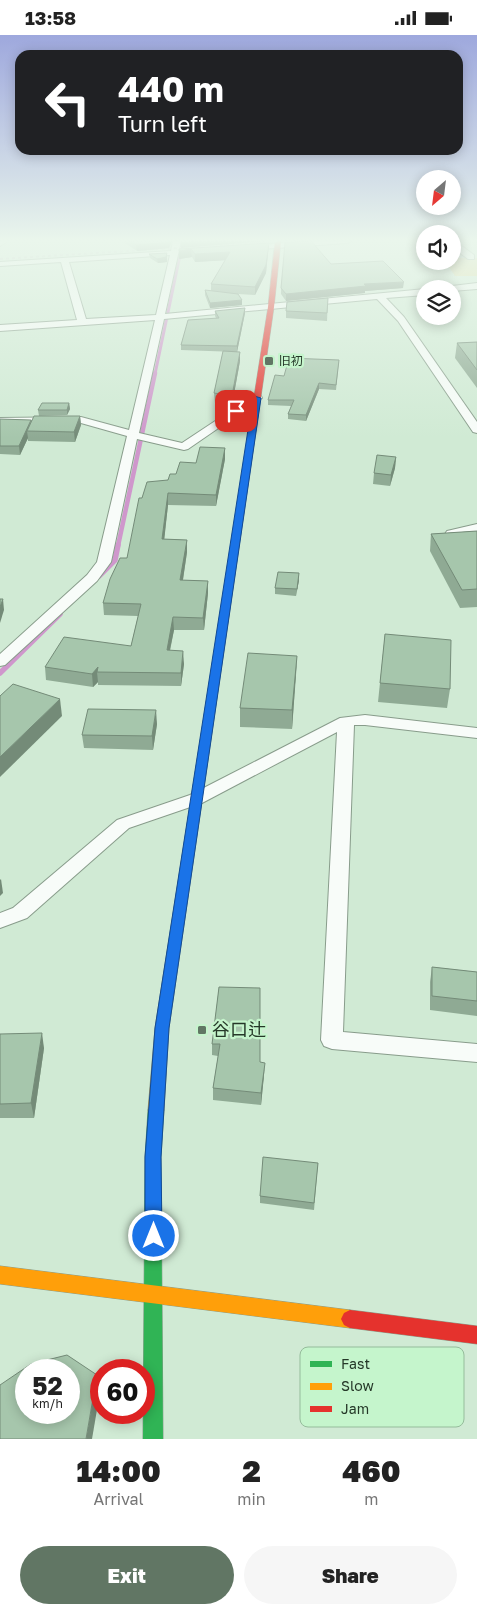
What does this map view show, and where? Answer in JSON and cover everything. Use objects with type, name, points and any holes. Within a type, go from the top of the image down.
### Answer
[{"type":"main road","points":[[153,1439],[153,1157],[162,1028],[271,307]]},
{"type":"main road","points":[[0,1275],[477,1335]]},
{"type":"street","points":[[78,307],[82,322]]},
{"type":"street","points":[[4,655],[92,578],[104,562],[162,307]]},
{"type":"street","points":[[0,328],[276,307]]},
{"type":"street","points":[[389,307],[401,319],[477,430]]},
{"type":"street","points":[[0,421],[81,420],[184,447],[257,398]]},
{"type":"street","points":[[451,534],[477,528]]},
{"type":"street","points":[[0,921],[20,913],[124,823],[196,799],[346,721],[365,720],[477,733]]},
{"type":"street","points":[[346,721],[332,1040],[477,1053]]},
{"type":"building","points":[[286,307],[327,307],[327,313],[286,311]]},
{"type":"building","points":[[245,308],[237,346],[181,345],[188,320],[219,318],[215,311]]},
{"type":"building","points":[[477,342],[477,370],[457,343]]},
{"type":"building","points":[[223,351],[240,352],[232,396],[214,393]]},
{"type":"building","points":[[289,358],[339,360],[336,385],[319,383],[306,415],[288,414],[294,400],[268,400],[275,375],[284,376]]},
{"type":"building","points":[[42,403],[69,403],[67,410],[38,410]]},
{"type":"building","points":[[34,416],[80,416],[74,432],[27,431]]},
{"type":"building","points":[[0,419],[31,420],[19,446],[0,446]]},
{"type":"building","points":[[200,447],[225,448],[216,495],[168,493],[162,539],[187,540],[180,580],[208,581],[203,618],[173,617],[167,650],[183,651],[181,673],[97,672],[98,667],[92,674],[45,667],[64,637],[131,646],[141,604],[103,603],[110,579],[120,558],[127,558],[139,498],[142,498],[147,482],[168,480],[170,474],[176,474],[180,462],[196,463]]},
{"type":"building","points":[[377,455],[396,457],[391,475],[374,473]]},
{"type":"building","points":[[477,531],[477,589],[462,590],[431,534]]},
{"type":"building","points":[[278,572],[299,573],[297,589],[275,588]]},
{"type":"building","points":[[385,634],[451,640],[450,689],[380,683]]},
{"type":"building","points":[[248,653],[297,656],[292,710],[240,708]]},
{"type":"building","points":[[13,684],[60,699],[0,757],[0,696]]},
{"type":"building","points":[[88,709],[156,710],[152,736],[82,735]]},
{"type":"building","points":[[432,967],[477,972],[477,1001],[432,996]]},
{"type":"building","points":[[219,987],[260,988],[260,1062],[265,1063],[261,1093],[213,1088],[220,1044],[212,1044]]},
{"type":"building","points":[[42,1033],[31,1103],[0,1104],[0,1034]]},
{"type":"building","points":[[263,1157],[318,1163],[314,1203],[260,1196]]},
{"type":"building","points":[[67,1355],[73,1359],[51,1359]]},
{"type":"building","points":[[80,1364],[90,1370],[90,1416],[86,1439],[0,1439],[0,1385],[15,1375],[15,1424],[80,1424]]},
{"type":"waterway","points":[[155,374],[169,307]]},
{"type":"waterway","points":[[118,546],[155,373]]},
{"type":"waterway","points":[[99,576],[115,560],[118,545]]},
{"type":"waterway","points":[[0,673],[60,614]]},
{"type":"traffic: fast","points":[[153,1439],[153,1157],[156,1110]]},
{"type":"traffic: slow","points":[[156,1110],[162,1028],[213,691]]},
{"type":"traffic: slow","points":[[0,1275],[350,1319]]},
{"type":"traffic: jam","points":[[213,691],[271,307]]},
{"type":"traffic: jam","points":[[350,1319],[477,1335]]},
{"type":"place","name":"旧初","points":[[269,361]]},
{"type":"place","name":"谷口辻","points":[[202,1030]]},
{"type":"route","points":[[154,1236],[153,1157],[162,1028],[257,398],[236,411]]}]
